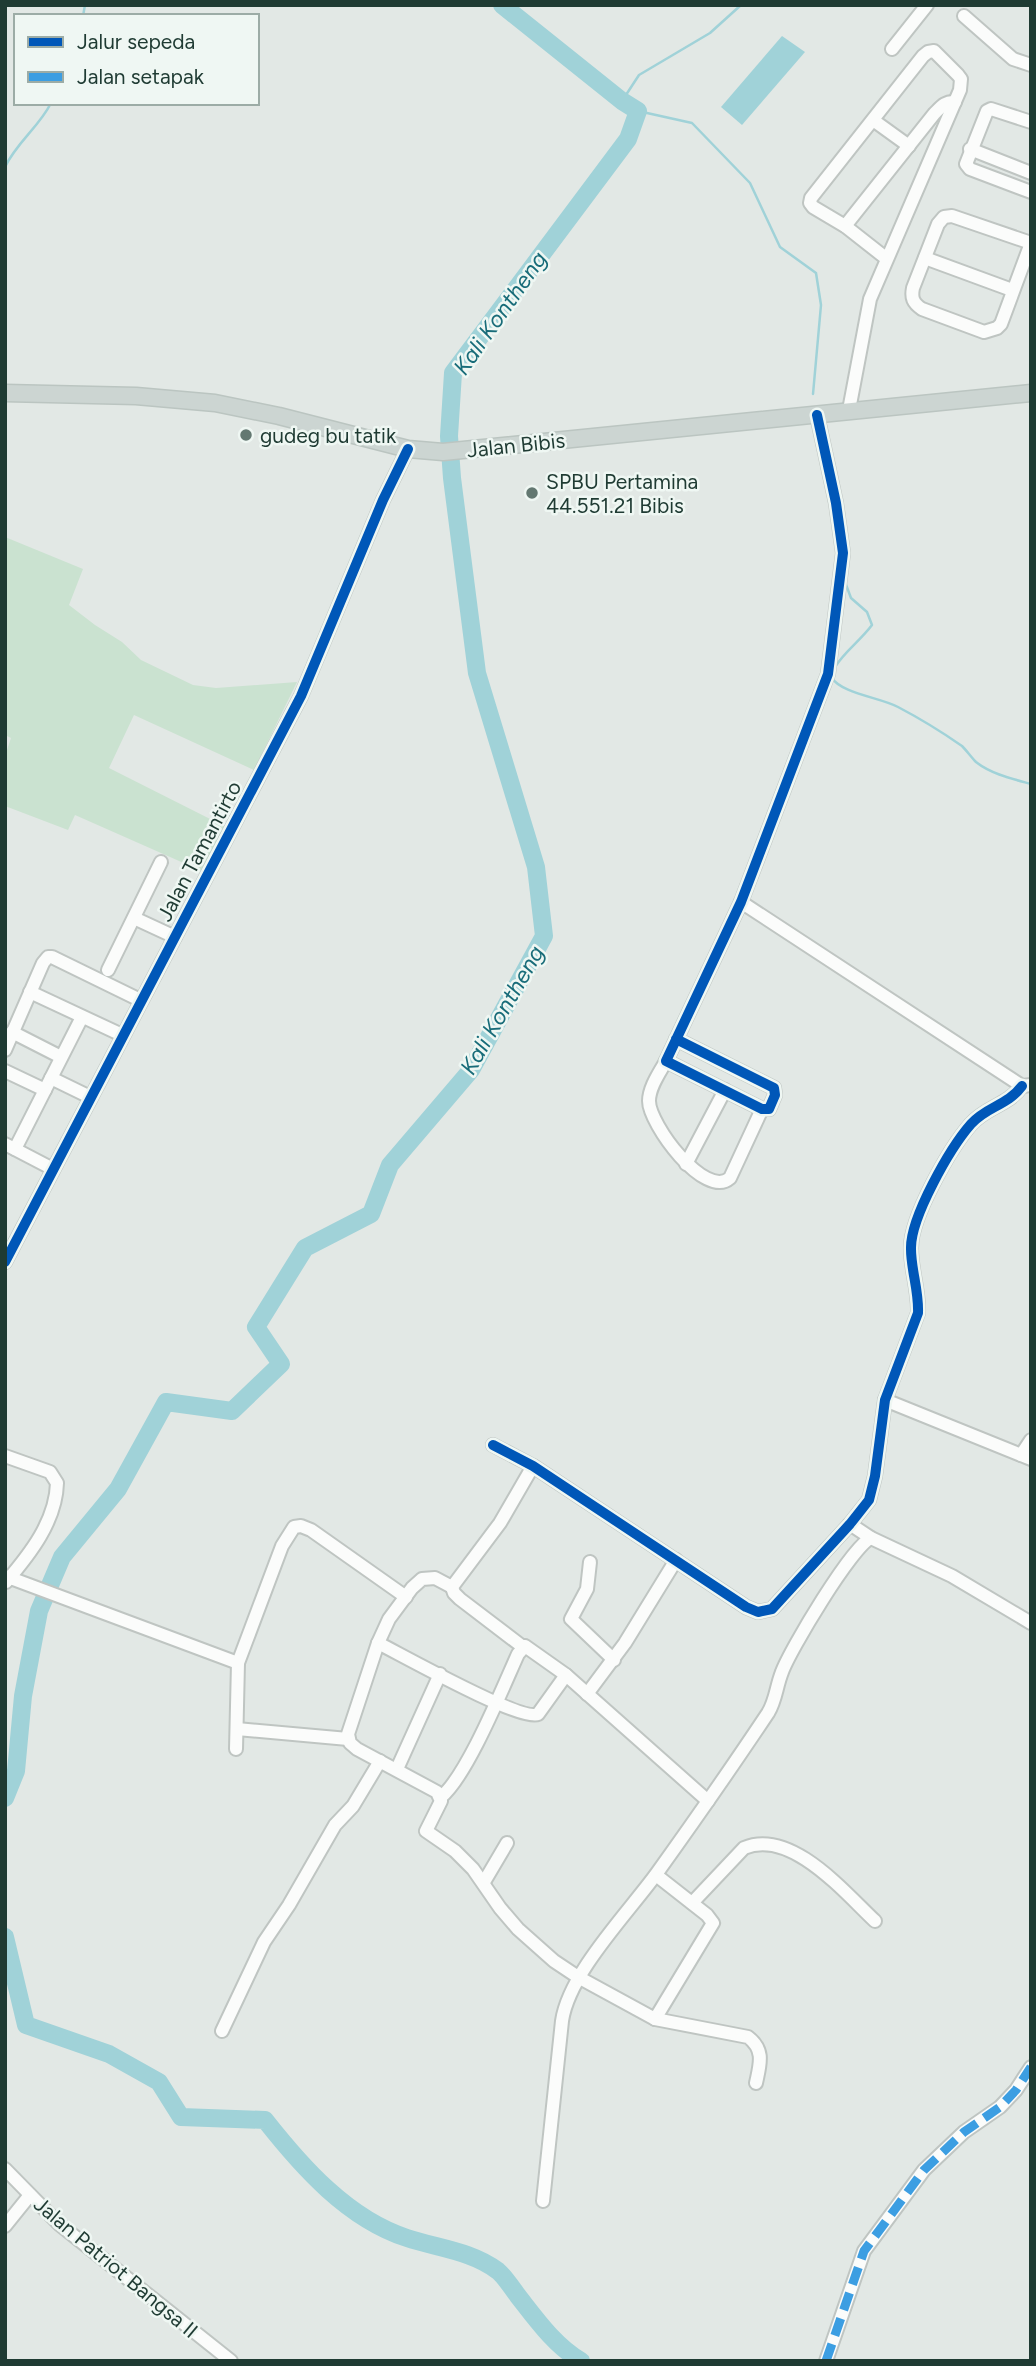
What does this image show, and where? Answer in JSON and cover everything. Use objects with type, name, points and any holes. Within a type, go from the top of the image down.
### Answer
[{"type":"main road","name":"Jalan Bibis","points":[[5,393],[136,396],[215,403],[279,416],[408,449],[445,451],[1031,393]]},
{"type":"street","points":[[892,49],[923,10],[908,5]]},
{"type":"street","points":[[964,16],[1013,59],[1031,65]]},
{"type":"street","points":[[849,410],[870,299],[955,102],[961,79],[937,53],[931,51],[923,57],[811,198],[813,207],[845,226],[887,259]]},
{"type":"street","points":[[845,226],[944,104],[955,102]]},
{"type":"street","points":[[1031,122],[998,110],[987,111],[966,164],[969,168],[1031,192]]},
{"type":"street","points":[[873,120],[909,146]]},
{"type":"street","points":[[970,149],[1031,173]]},
{"type":"street","points":[[952,216],[1031,243],[1001,324],[997,328],[984,332],[916,305],[912,295],[938,224],[944,217],[952,216]]},
{"type":"street","points":[[925,258],[1013,290]]},
{"type":"street","points":[[762,1109],[733,1173],[726,1181],[713,1182],[686,1164],[678,1155],[650,1107],[652,1091],[741,902],[828,674],[843,553],[837,509],[817,415]]},
{"type":"street","name":"Jalan Tamantirto","points":[[5,1262],[301,696],[383,500],[408,449]]},
{"type":"street","points":[[108,970],[161,862]]},
{"type":"street","points":[[494,1445],[533,1466],[758,1612],[767,1611],[782,1599],[867,1504],[872,1489],[885,1400],[918,1313],[911,1248],[915,1222],[922,1204],[970,1125],[989,1110],[1008,1101],[1026,1085],[741,902]]},
{"type":"street","points":[[134,918],[175,937]]},
{"type":"street","points":[[5,1050],[43,963],[49,956],[140,1000]]},
{"type":"street","points":[[30,992],[122,1035]]},
{"type":"street","points":[[53,1169],[10,1147],[48,1084],[82,1017]]},
{"type":"street","points":[[12,1032],[61,1057]]},
{"type":"street","points":[[666,1061],[762,1109],[767,1111],[770,1108],[775,1094],[774,1088],[676,1039]]},
{"type":"street","points":[[7,1076],[48,1084],[90,1097]]},
{"type":"street","points":[[686,1164],[725,1090]]},
{"type":"street","points":[[885,1400],[1026,1457],[1031,1440]]},
{"type":"street","points":[[5,1456],[50,1472],[57,1483],[53,1506],[45,1527],[27,1558],[6,1579],[238,1663]]},
{"type":"street","points":[[452,1587],[499,1522],[533,1466]]},
{"type":"street","points":[[850,1524],[871,1538],[952,1576],[1031,1623]]},
{"type":"street","points":[[236,1749],[238,1663],[282,1546],[295,1527],[311,1530],[405,1597]]},
{"type":"street","points":[[542,2201],[564,2010],[578,1977],[656,1875],[774,1704],[782,1671],[821,1602],[850,1559],[863,1543],[871,1538]]},
{"type":"street","points":[[587,1694],[614,1660],[676,1560]]},
{"type":"street","points":[[590,1562],[587,1589],[571,1619],[614,1660]]},
{"type":"street","points":[[348,1739],[378,1643],[389,1619],[418,1582],[426,1577],[435,1578],[452,1587],[456,1597],[523,1647],[532,1649],[566,1675],[708,1801]]},
{"type":"street","points":[[378,1643],[495,1703],[535,1716],[566,1675]]},
{"type":"street","points":[[523,1647],[453,1785],[441,1797],[426,1831],[465,1860],[484,1882],[508,1918],[554,1961],[578,1977],[655,2019],[748,2038],[754,2042],[761,2053],[756,2083]]},
{"type":"street","points":[[397,1769],[440,1674]]},
{"type":"street","points":[[237,1729],[348,1739],[357,1749],[433,1789],[441,1797]]},
{"type":"street","points":[[222,2031],[264,1942],[289,1905],[335,1825],[353,1806],[380,1761]]},
{"type":"street","points":[[484,1882],[506,1843]]},
{"type":"street","points":[[692,1903],[744,1848],[771,1844],[789,1850],[805,1860],[875,1921]]},
{"type":"street","points":[[655,2019],[712,1926],[711,1918],[656,1875]]},
{"type":"street","points":[[827,2361],[864,2251],[924,2170],[964,2132],[1000,2107],[1016,2090],[1031,2067]]},
{"type":"street","name":"Jalan Patriot Bangsa II","points":[[5,2169],[77,2239],[231,2361]]},
{"type":"street","points":[[5,2226],[30,2195]]},
{"type":"green space","points":[[5,537],[83,569],[69,605],[122,642],[141,660],[193,685],[216,688],[297,682],[254,770],[134,715],[109,768],[228,828],[204,872],[75,815],[68,830],[5,806],[5,756],[11,738],[5,735]]},
{"type":"water","points":[[782,36],[805,52],[742,125],[721,107]]},
{"type":"waterway","points":[[83,14],[85,5]]},
{"type":"waterway","name":"Kali Kontheng","points":[[5,1798],[16,1771],[23,1696],[39,1611],[62,1557],[118,1489],[166,1402],[232,1411],[281,1364],[256,1327],[305,1248],[371,1214],[390,1165],[471,1070],[544,936],[536,867],[477,673],[452,478],[449,436],[453,373],[628,139],[638,111],[502,5]]},
{"type":"waterway","points":[[622,101],[639,75],[710,33],[741,5]]},
{"type":"waterway","points":[[5,167],[50,105]]},
{"type":"waterway","points":[[638,111],[692,123],[750,183],[780,247],[816,273],[821,305],[813,394]]},
{"type":"waterway","points":[[835,667],[872,625],[867,612],[851,598],[845,582]]},
{"type":"waterway","points":[[831,677],[843,687],[898,707],[922,720],[962,746],[976,762],[988,770],[1031,784]]},
{"type":"waterway","points":[[5,1937],[26,2025],[109,2054],[159,2082],[181,2117],[265,2120],[328,2190],[365,2218],[407,2238],[477,2259],[498,2271],[547,2332],[581,2361]]},
{"type":"marked path","points":[[826,2361],[864,2251],[924,2170],[964,2132],[1000,2107],[1016,2090],[1031,2067]]},
{"type":"cycle path","points":[[676,1039],[774,1088],[775,1095],[769,1109],[762,1109],[666,1061],[741,902],[828,674],[843,553],[836,503],[817,415]]},
{"type":"cycle path","points":[[5,1262],[301,696],[383,500],[408,449]]},
{"type":"cycle path","points":[[493,1445],[533,1466],[746,1607],[758,1612],[772,1609],[869,1500],[875,1476],[885,1400],[918,1313],[911,1249],[917,1220],[933,1184],[962,1135],[977,1118],[1010,1098],[1022,1086]]},
{"type":"place","name":"gudeg bu tatik","points":[[246,435]]},
{"type":"place","name":"SPBU Pertamina 44.551.21 Bibis","points":[[532,493]]}]
